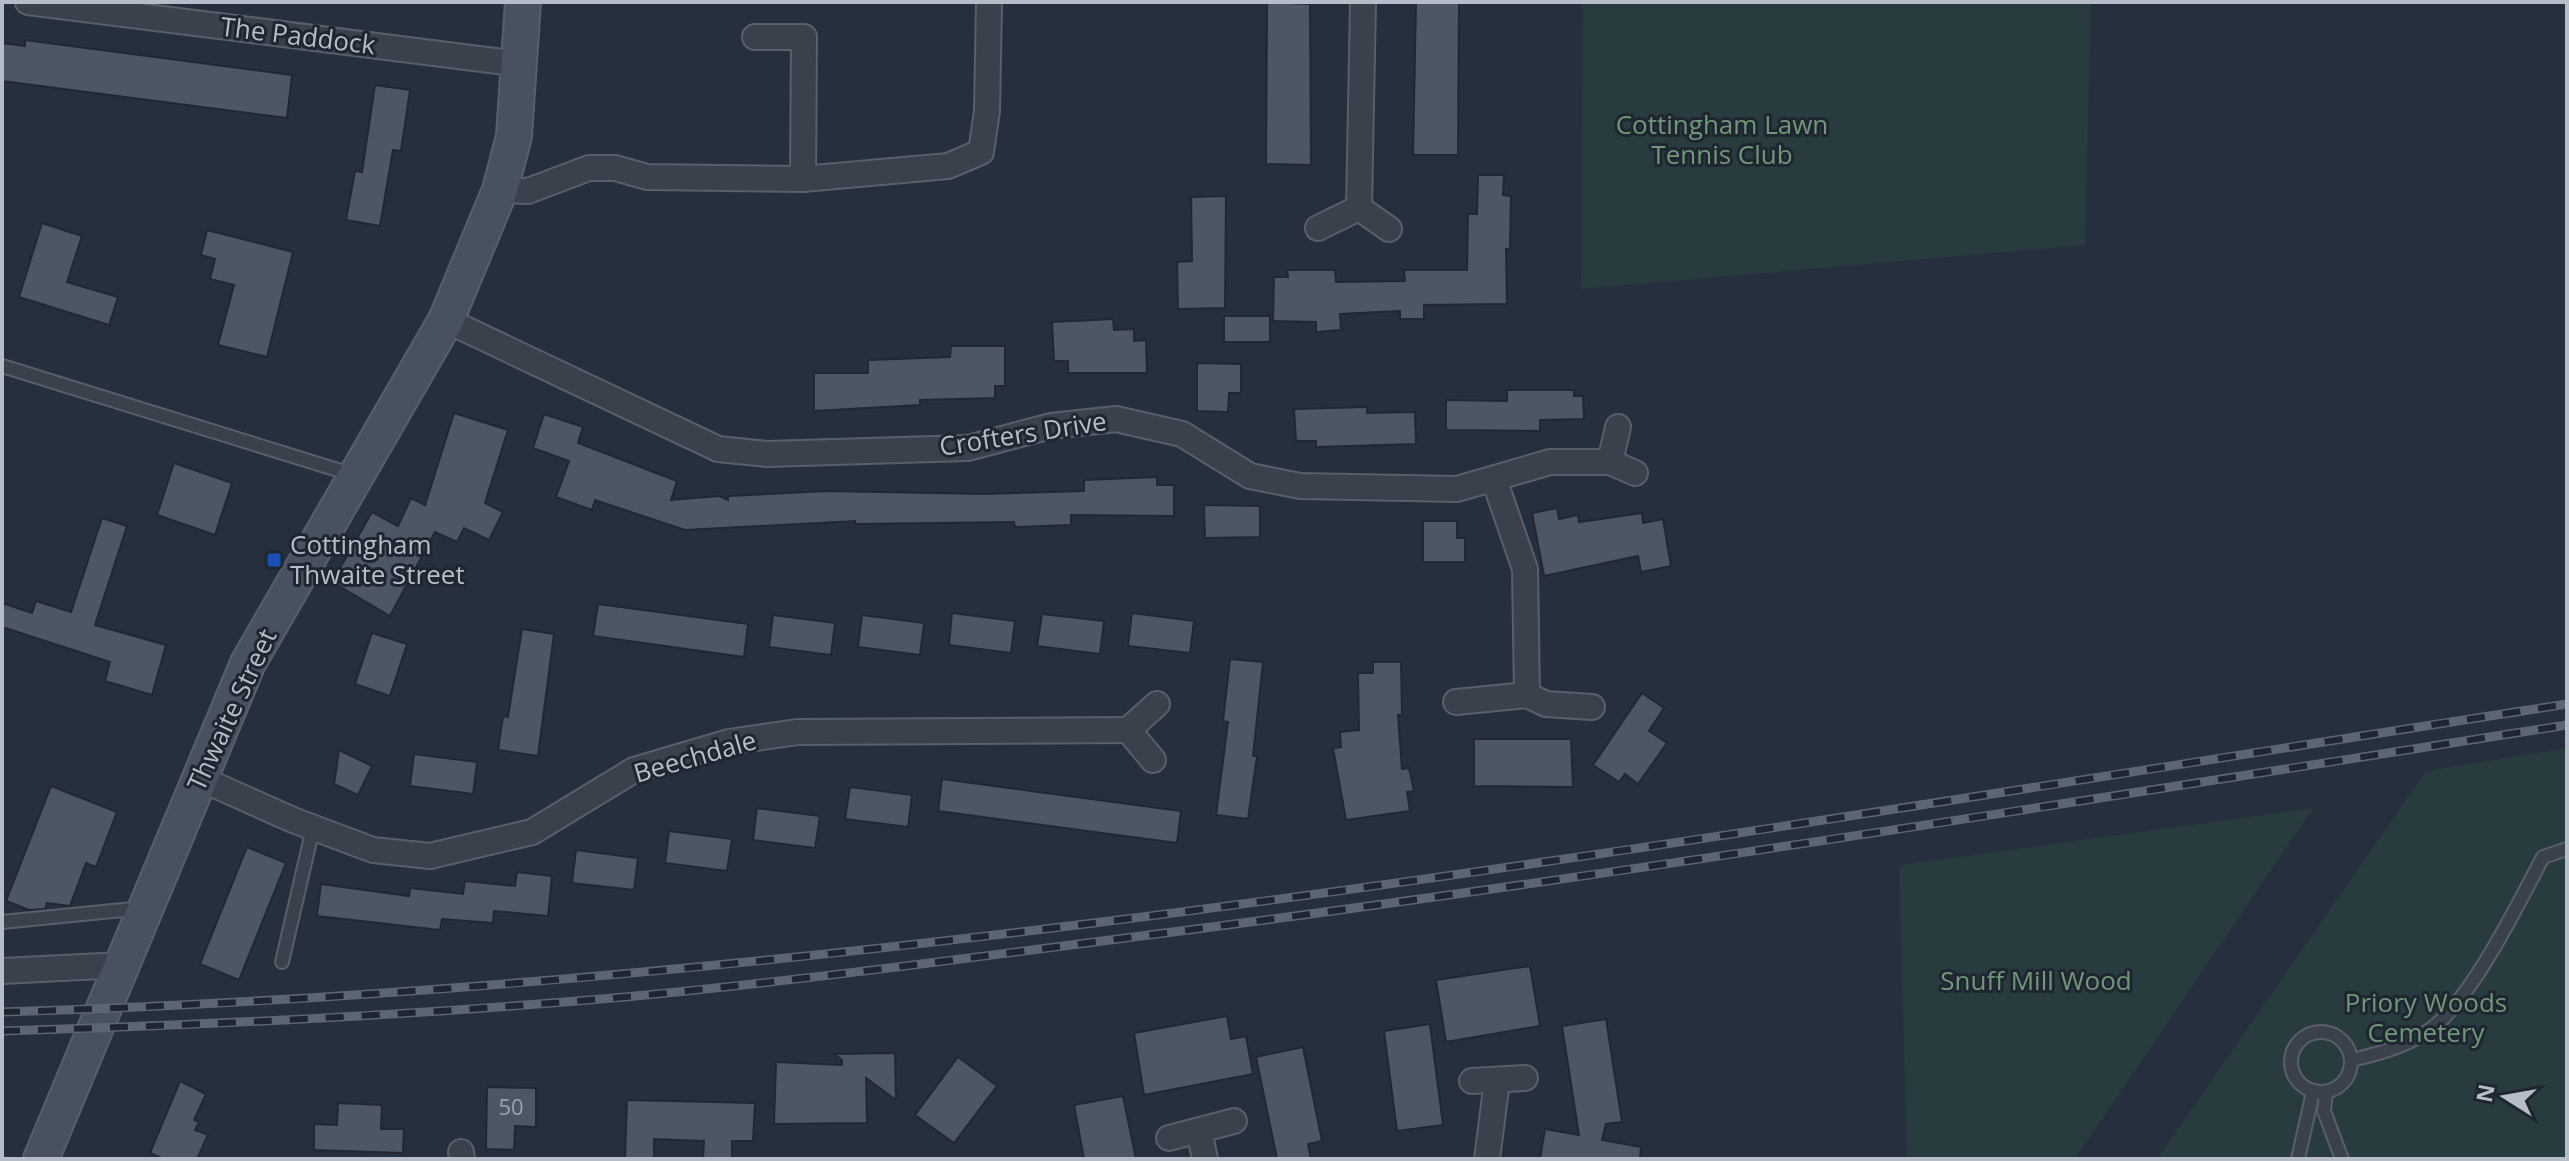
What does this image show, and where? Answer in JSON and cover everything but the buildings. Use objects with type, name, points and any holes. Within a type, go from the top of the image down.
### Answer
[{"type":"main road","name":"Thwaite Street","points":[[41,1159],[248,663],[446,320],[500,190],[514,136],[523,2]]},
{"type":"street","name":"The Paddock","points":[[28,2],[520,64]]},
{"type":"street","points":[[500,190],[528,191],[589,168],[615,168],[647,177],[803,179],[948,166],[981,152],[987,111],[989,2]]},
{"type":"street","points":[[1359,208],[1363,2]]},
{"type":"street","points":[[755,37],[804,37],[803,179]]},
{"type":"street","points":[[1318,228],[1359,208]]},
{"type":"street","points":[[1359,208],[1389,229]]},
{"type":"street","name":"Crofters Drive","points":[[446,320],[718,449],[767,454],[968,448],[1051,426],[1116,419],[1182,434],[1250,476],[1300,486],[1457,489],[1550,462],[1610,462],[1635,473]]},
{"type":"street","points":[[1610,462],[1618,427]]},
{"type":"street","points":[[1494,479],[1525,569],[1527,695]]},
{"type":"street","points":[[1456,702],[1527,695],[1546,704],[1592,707]]},
{"type":"street","points":[[1153,760],[1128,730],[1157,704]]},
{"type":"street","name":"Beechdale","points":[[199,778],[313,828],[373,850],[430,856],[532,832],[634,770],[729,742],[798,732],[1128,730]]},
{"type":"street","points":[[2,971],[122,965]]},
{"type":"street","points":[[1472,1081],[1525,1078]]},
{"type":"street","points":[[1487,1159],[1497,1081]]},
{"type":"street","points":[[1169,1138],[1234,1121]]},
{"type":"street","points":[[1199,1131],[1205,1159]]},
{"type":"lane","points":[[2,366],[357,476]]},
{"type":"lane","points":[[282,962],[313,828]]},
{"type":"lane","points":[[2352,1060],[2397,1049],[2437,1024],[2478,971],[2543,857],[2567,849]]},
{"type":"lane","points":[[2,922],[146,908]]},
{"type":"lane","points":[[2298,1159],[2319,1092],[2347,1079],[2352,1060],[2345,1042],[2329,1032],[2310,1033],[2302,1039],[2295,1045],[2290,1064],[2297,1082],[2319,1092]]},
{"type":"lane","points":[[2319,1092],[2342,1159]]},
{"type":"green space","name":"Cottingham Lawn Tennis Club","points":[[1583,2],[2091,2],[2085,245],[1581,289]]},
{"type":"green space","name":"Priory Woods Cemetery","points":[[2567,748],[2567,1159],[2157,1159],[2426,771]]},
{"type":"green space","name":"Snuff Mill Wood","points":[[2313,808],[2075,1159],[1907,1159],[1899,865]]},
{"type":"railway","points":[[2,1012],[325,997],[647,972],[968,938],[1289,898],[1609,852],[2567,704]]},
{"type":"railway","points":[[2,1031],[470,1009],[625,997],[818,976],[1498,888],[1855,836],[2567,725]]},
{"type":"place","name":"Cottingham Thwaite Street","points":[[274,560]]}]
